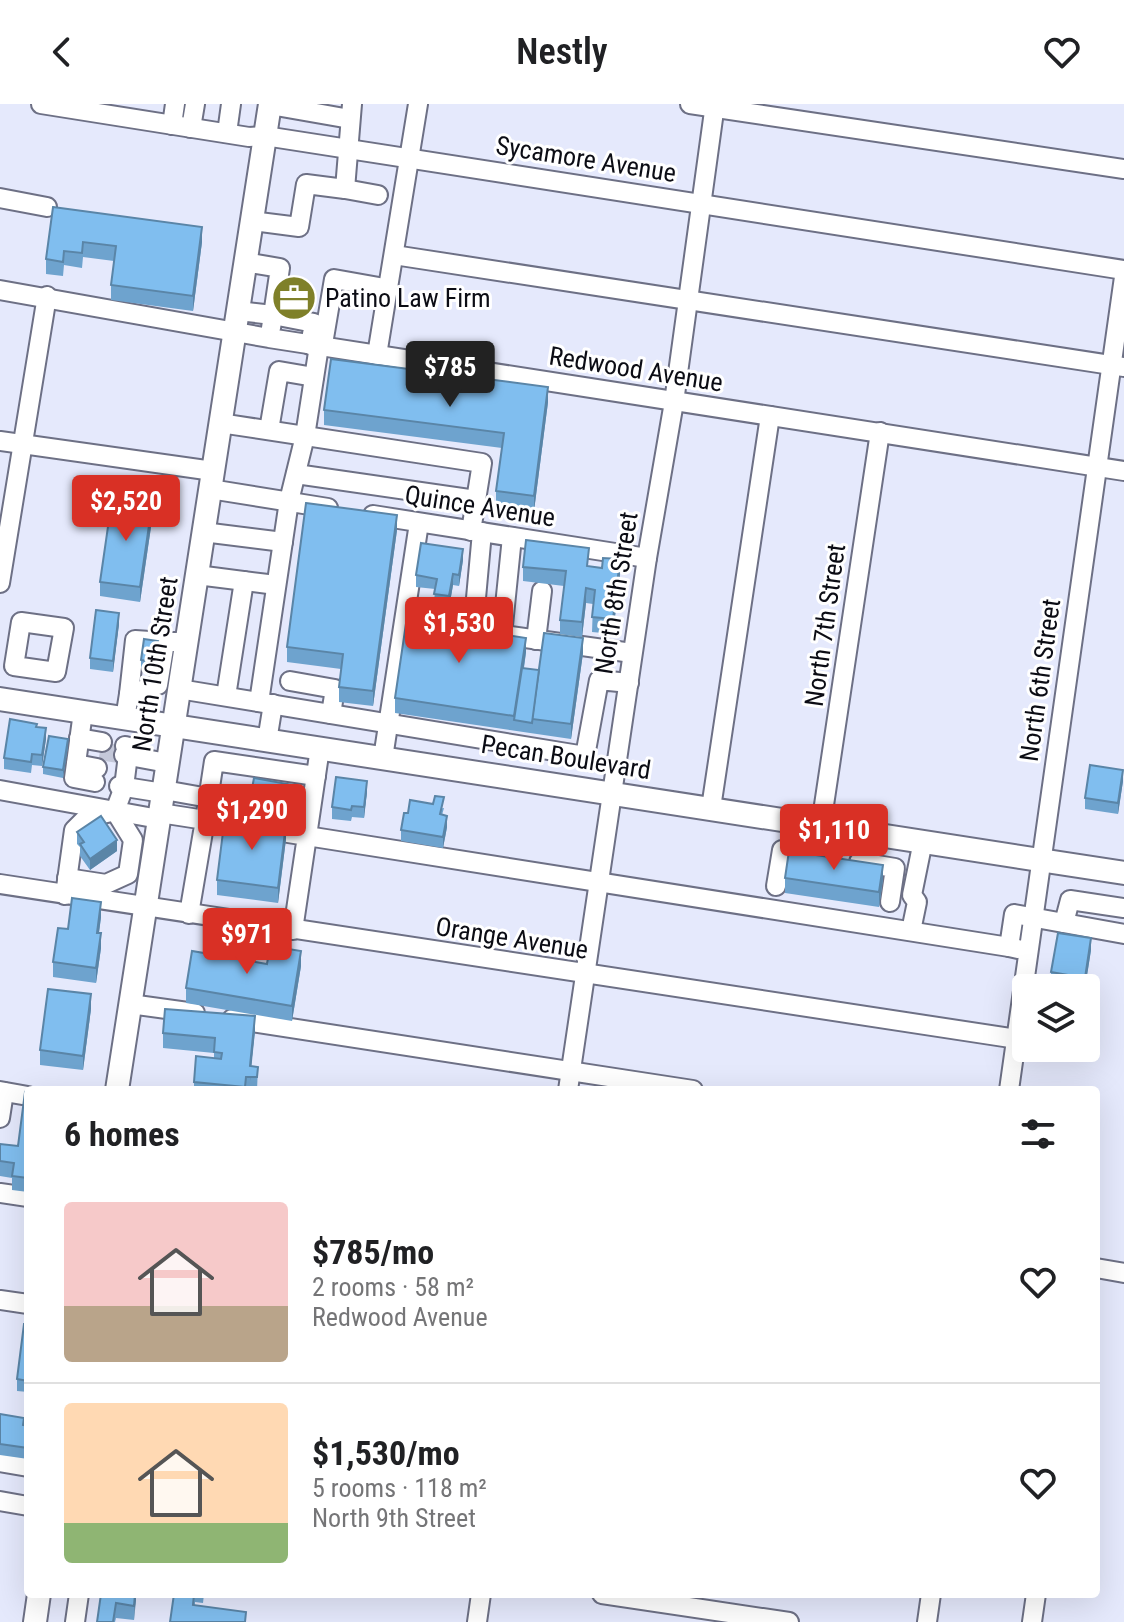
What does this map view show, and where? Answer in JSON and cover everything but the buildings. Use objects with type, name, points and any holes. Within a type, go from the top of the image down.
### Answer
[{"type":"main road","name":"North 10th Street","points":[[118,1086],[145,907],[141,864],[161,804],[179,689],[158,652],[197,575],[270,104]]},
{"type":"main road","name":"Pecan Boulevard","points":[[0,699],[1124,871]]},
{"type":"main road","points":[[35,1622],[38,1598]]},
{"type":"street","name":"Sycamore Avenue","points":[[41,104],[249,137],[265,136],[410,158],[1124,270]]},
{"type":"street","points":[[175,104],[182,126]]},
{"type":"street","points":[[182,126],[195,104]]},
{"type":"street","points":[[227,133],[231,104]]},
{"type":"street","points":[[270,104],[351,111],[345,189]]},
{"type":"street","points":[[377,355],[418,104]]},
{"type":"street","points":[[690,104],[1124,169]]},
{"type":"street","name":"North 8th Street","points":[[569,1081],[632,653],[674,402],[714,106]]},
{"type":"street","points":[[252,221],[299,227],[306,184],[378,195]]},
{"type":"street","points":[[0,198],[47,207]]},
{"type":"street","points":[[394,255],[1117,366]]},
{"type":"street","points":[[245,262],[280,268],[269,338]]},
{"type":"street","name":"North 6th Street","points":[[1026,974],[1096,466],[1117,366],[1124,277]]},
{"type":"street","points":[[267,741],[266,703],[276,585],[289,501],[305,436],[317,346],[334,279],[379,287]]},
{"type":"street","name":"Redwood Avenue","points":[[0,290],[236,322],[269,338],[1124,471]]},
{"type":"street","points":[[0,580],[8,480],[22,445],[47,296]]},
{"type":"street","points":[[236,322],[273,315],[314,323],[317,346]]},
{"type":"street","points":[[269,430],[279,371],[314,377]]},
{"type":"street","points":[[711,808],[770,416]]},
{"type":"street","points":[[220,423],[482,463],[476,500],[476,532],[466,630],[632,653]]},
{"type":"street","name":"North 7th Street","points":[[821,825],[880,432]]},
{"type":"street","name":"Quince Avenue","points":[[0,441],[211,480],[289,501],[647,558]]},
{"type":"street","points":[[296,474],[476,500]]},
{"type":"street","points":[[383,758],[411,622],[419,523]]},
{"type":"street","points":[[203,532],[283,542]]},
{"type":"street","points":[[502,635],[512,537]]},
{"type":"street","points":[[197,575],[276,585]]},
{"type":"street","points":[[226,696],[244,581]]},
{"type":"street","points":[[536,640],[542,591]]},
{"type":"street","points":[[129,694],[158,685],[158,652]]},
{"type":"street","points":[[125,719],[129,694],[158,652]]},
{"type":"street","points":[[179,689],[585,756],[599,680],[629,683]]},
{"type":"street","points":[[290,681],[335,689],[331,714]]},
{"type":"street","points":[[78,750],[98,761],[74,778],[83,712]]},
{"type":"street","points":[[522,779],[527,747]]},
{"type":"street","points":[[293,930],[320,748]]},
{"type":"street","points":[[189,914],[214,761],[316,776]]},
{"type":"street","points":[[124,768],[167,763]]},
{"type":"street","points":[[124,768],[161,804],[205,820],[1029,950]]},
{"type":"street","points":[[101,821],[124,768]]},
{"type":"street","points":[[0,790],[101,821],[133,840],[141,864],[128,874],[106,884],[66,886],[74,830],[86,818],[101,821],[161,804],[209,798]]},
{"type":"street","points":[[788,851],[793,821]]},
{"type":"street","points":[[888,867],[893,836]]},
{"type":"street","points":[[911,931],[917,902],[912,895],[923,841]]},
{"type":"street","points":[[776,886],[782,850],[895,868],[890,902]]},
{"type":"street","points":[[112,902],[114,880]]},
{"type":"street","name":"Orange Avenue","points":[[0,884],[66,886],[112,902],[1012,1038]]},
{"type":"street","points":[[1064,923],[1070,900],[1124,908]]},
{"type":"street","points":[[1009,947],[1014,914],[1124,934]]},
{"type":"street","points":[[130,1004],[569,1081],[638,1086]]},
{"type":"street","name":"North 6th Street","points":[[1010,1086],[1013,1062]]},
{"type":"street","points":[[0,1118],[2,1092],[24,1095]]},
{"type":"street","points":[[0,1193],[24,1196]]},
{"type":"street","points":[[1100,1269],[1124,1273]]},
{"type":"street","points":[[0,1300],[24,1303]]},
{"type":"street","points":[[0,1462],[24,1466]]},
{"type":"street","points":[[0,1501],[24,1505]]},
{"type":"street","points":[[75,1622],[78,1598]]},
{"type":"street","points":[[477,1622],[480,1598]]},
{"type":"street","points":[[625,1598],[789,1622]]},
{"type":"street","points":[[927,1622],[930,1598]]},
{"type":"street","points":[[1032,1622],[1035,1598]]},
{"type":"street","points":[[645,1622],[648,1602]]},
{"type":"tunnel","points":[[100,751],[124,755]]},
{"type":"place","name":"Patino Law Firm","points":[[294,298]]}]
